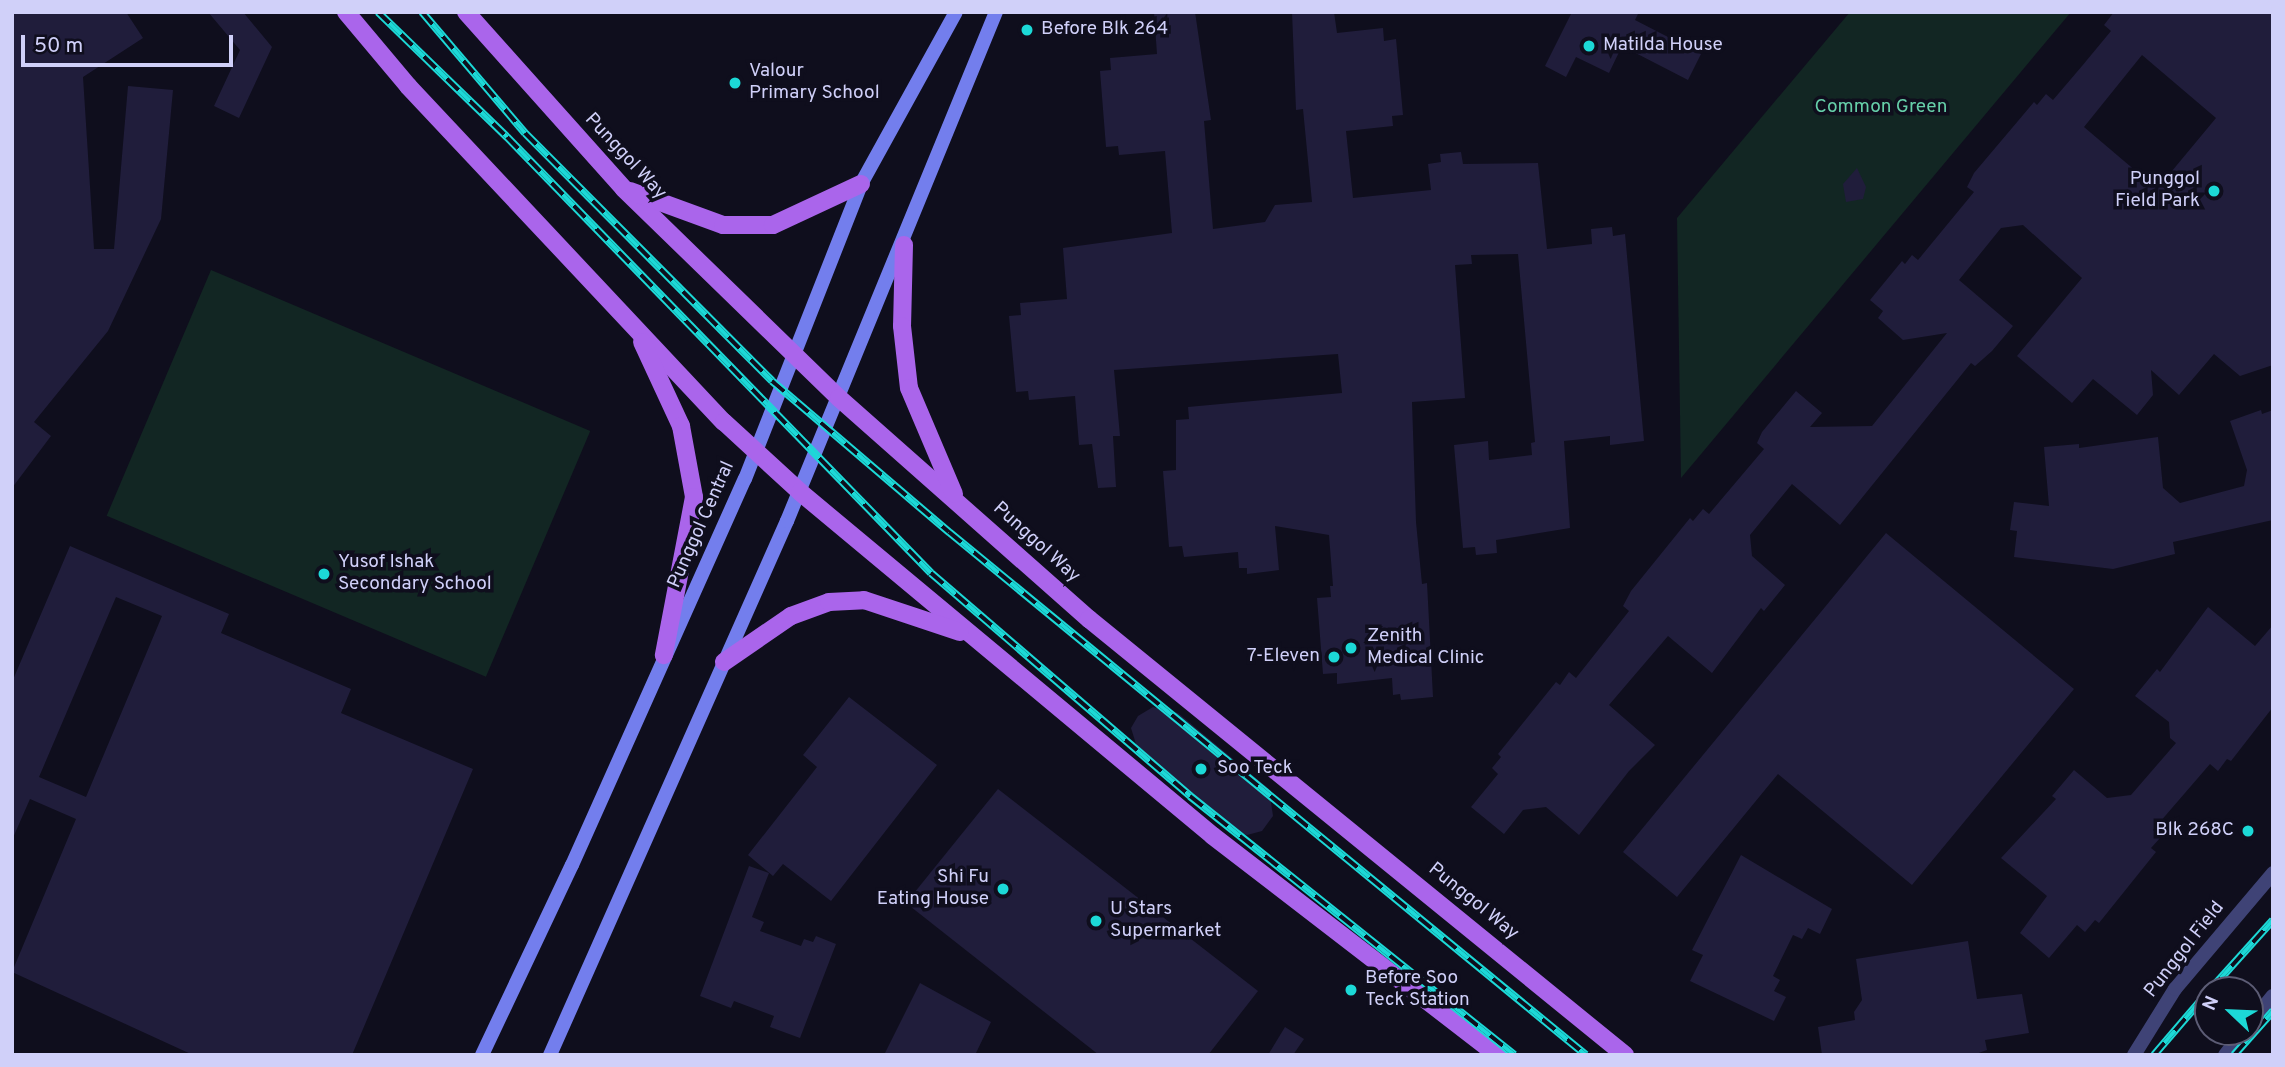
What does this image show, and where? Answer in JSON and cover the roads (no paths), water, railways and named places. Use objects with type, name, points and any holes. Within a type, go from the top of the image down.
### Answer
[{"type":"main road","points":[[346,12],[408,86],[724,422],[800,492],[1213,836],[1497,1055]]},
{"type":"main road","name":"Punggol Way","points":[[466,12],[624,189],[839,398],[956,499],[1088,619],[1625,1055]]},
{"type":"main road","name":"Punggol Central","points":[[482,1055],[572,865],[757,450],[861,184],[956,12]]},
{"type":"main road","points":[[550,1055],[800,492],[904,245],[996,12]]},
{"type":"main road","points":[[624,189],[723,225],[774,225],[861,184]]},
{"type":"main road","points":[[904,245],[902,326],[909,388],[956,499]]},
{"type":"main road","points":[[634,326],[681,426],[694,497],[664,654]]},
{"type":"main road","points":[[724,662],[791,616],[829,602],[864,600],[970,636]]},
{"type":"street","name":"Punggol Field","points":[[2134,1055],[2175,989],[2273,873]]},
{"type":"railway","points":[[378,12],[507,137],[931,573],[1190,796],[1514,1055]]},
{"type":"railway","points":[[422,12],[525,133],[772,381],[949,532],[1586,1055]]},
{"type":"railway","points":[[2223,976],[2273,920]]},
{"type":"railway","points":[[2154,1055],[2194,1008]]},
{"type":"railway","points":[[2234,1055],[2273,1011]]},
{"type":"place","name":"Before Blk 264","points":[[1027,30]]},
{"type":"place","name":"Matilda House","points":[[1589,46]]},
{"type":"place","name":"Valour Primary School","points":[[735,83]]},
{"type":"place","name":"Punggol Field Park","points":[[2214,191]]},
{"type":"place","name":"Yusof Ishak Secondary School","points":[[324,574]]},
{"type":"place","name":"Zenith Medical Clinic","points":[[1351,648]]},
{"type":"place","name":"7-Eleven","points":[[1334,657]]},
{"type":"place","name":"Soo Teck","points":[[1201,769]]},
{"type":"place","name":"Blk 268C","points":[[2248,831]]},
{"type":"place","name":"Shi Fu Eating House","points":[[1003,889]]},
{"type":"place","name":"U Stars Supermarket","points":[[1096,921]]},
{"type":"place","name":"Before Soo Teck Station","points":[[1351,990]]},
{"type":"park label","name":"Common Green","points":[[1881,108]]}]
